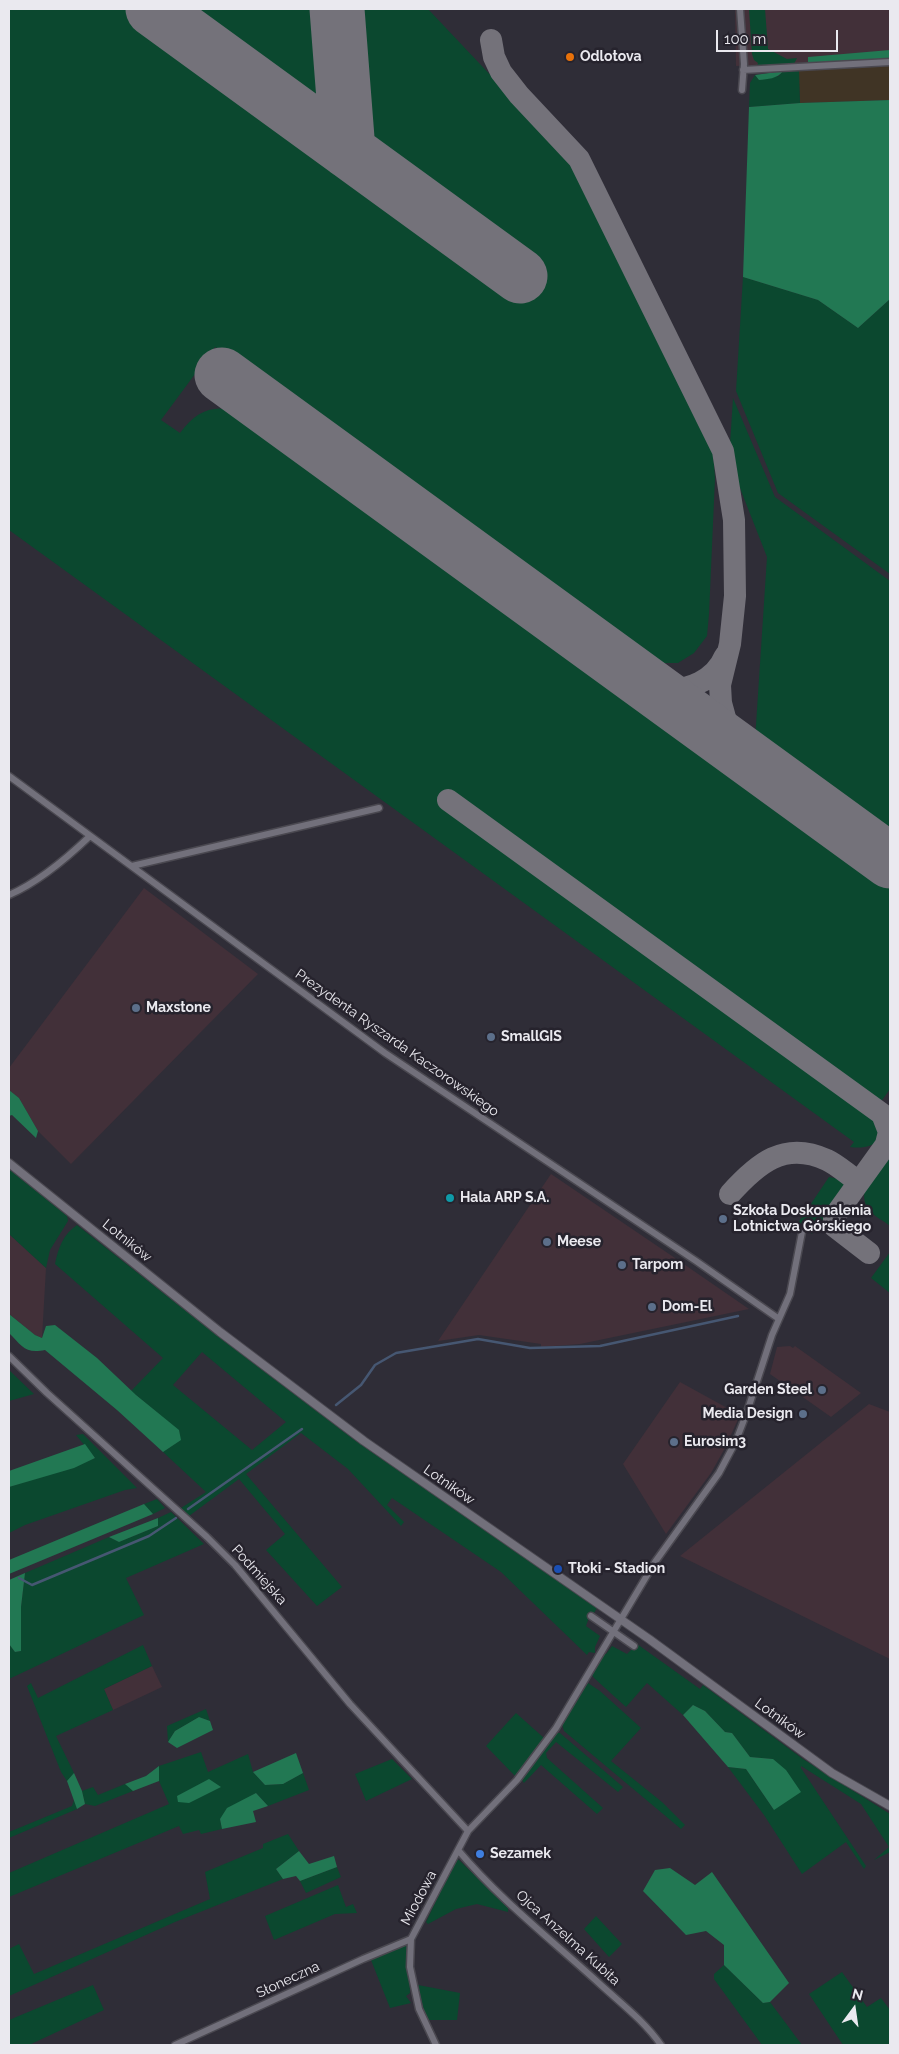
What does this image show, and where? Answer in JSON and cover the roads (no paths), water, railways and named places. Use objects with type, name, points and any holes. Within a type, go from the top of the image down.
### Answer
[{"type":"street","points":[[740,9],[742,90]]},
{"type":"street","points":[[743,70],[890,62]]},
{"type":"street","name":"Prezydenta Ryszarda Kaczorowskiego","points":[[9,776],[385,1053],[696,1261],[779,1319]]},
{"type":"street","points":[[132,866],[379,808]]},
{"type":"street","points":[[9,895],[23,889],[41,877],[90,836]]},
{"type":"street","name":"Lotników","points":[[9,1163],[220,1332],[364,1441],[620,1619],[832,1773],[890,1806]]},
{"type":"street","name":"Miodowa","points":[[436,2045],[419,2009],[410,1967],[411,1939],[468,1831],[516,1780],[556,1728],[587,1678],[612,1632],[672,1536],[719,1473],[736,1441],[772,1334],[790,1294],[802,1232]]},
{"type":"street","name":"Podmiejska","points":[[9,1356],[235,1565],[350,1704],[468,1831]]},
{"type":"street","points":[[591,1616],[634,1646]]},
{"type":"street","name":"Ojca Anzelma Kubita","points":[[458,1850],[518,1913],[580,1965],[649,2028],[661,2045]]},
{"type":"street","name":"Słoneczna","points":[[175,2045],[411,1939]]},
{"type":"waterway","points":[[336,1405],[361,1385],[375,1365],[396,1353],[478,1339],[530,1348],[600,1346],[738,1316]]},
{"type":"waterway","points":[[188,1509],[302,1429]]},
{"type":"waterway","points":[[19,1578],[32,1585],[149,1536],[176,1518]]},
{"type":"place","name":"Odlotova","points":[[570,57]]},
{"type":"place","name":"Maxstone","points":[[136,1008]]},
{"type":"place","name":"SmallGIS","points":[[491,1037]]},
{"type":"place","name":"Hala ARP S.A.","points":[[450,1198]]},
{"type":"place","name":"Szkoła Doskonalenia Lotnictwa Górskiego","points":[[723,1219]]},
{"type":"place","name":"Meese","points":[[547,1242]]},
{"type":"place","name":"Tarpom","points":[[622,1265]]},
{"type":"place","name":"Dom-El","points":[[652,1307]]},
{"type":"place","name":"Garden Steel","points":[[822,1390]]},
{"type":"place","name":"Media Design","points":[[803,1414]]},
{"type":"place","name":"Eurosim3","points":[[674,1442]]},
{"type":"place","name":"Tłoki - Stadion","points":[[558,1569]]},
{"type":"place","name":"Sezamek","points":[[480,1854]]}]
